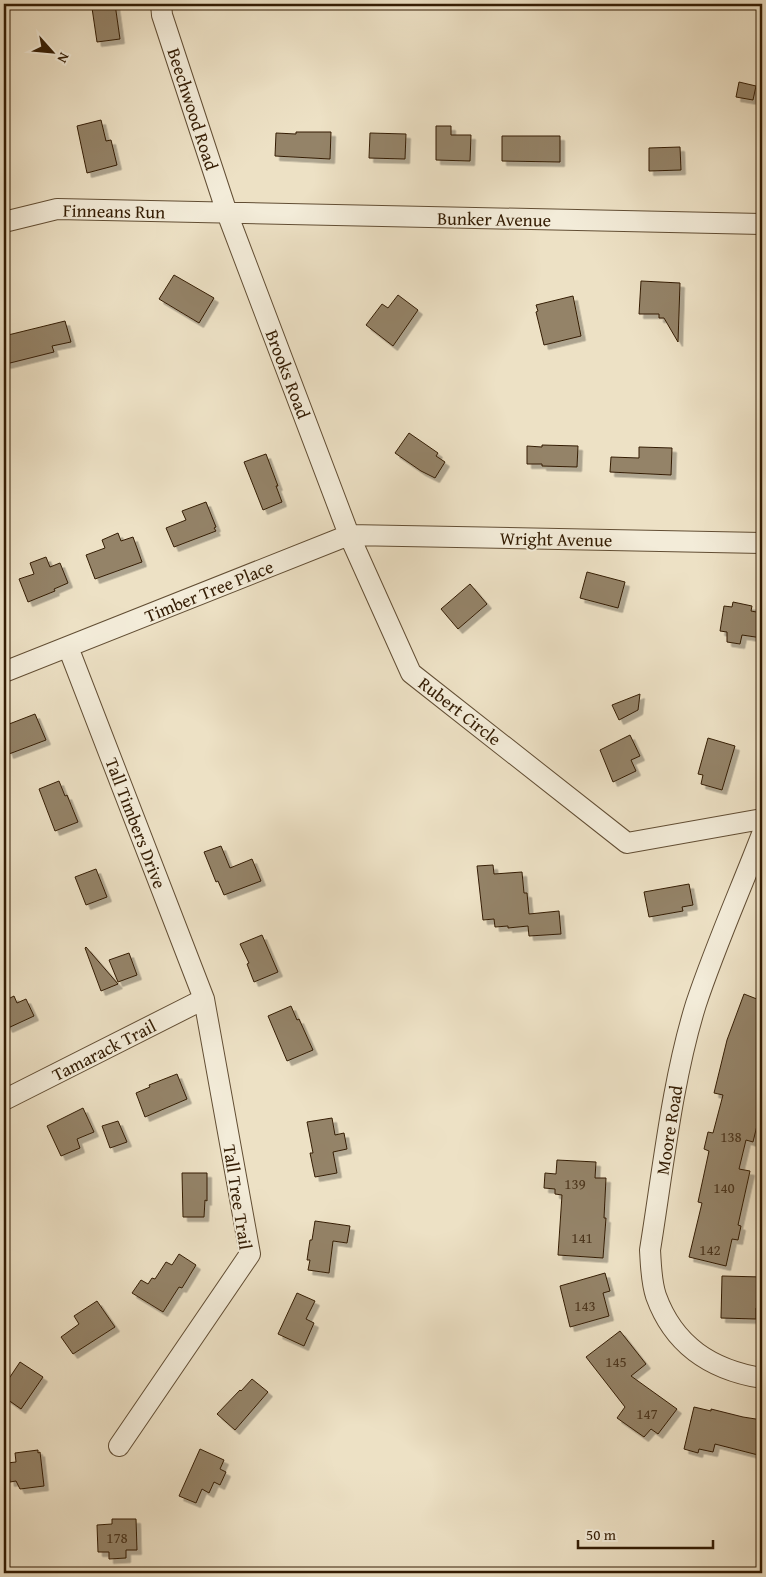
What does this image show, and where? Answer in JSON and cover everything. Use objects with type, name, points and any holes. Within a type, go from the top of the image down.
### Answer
[{"type":"street","name":"Beechwood Road","points":[[161,4],[162,15],[227,213]]},
{"type":"street","name":"Finneans Run","points":[[4,222],[57,209],[227,213]]},
{"type":"street","name":"Bunker Avenue","points":[[227,213],[762,224]]},
{"type":"street","name":"Brooks Road","points":[[227,213],[350,535]]},
{"type":"street","name":"Wright Avenue","points":[[350,535],[762,543]]},
{"type":"street","name":"Timber Tree Place","points":[[4,672],[350,535]]},
{"type":"street","name":"Rubert Circle","points":[[350,535],[411,673],[627,843],[762,819]]},
{"type":"street","name":"Tall Timbers Drive","points":[[68,648],[204,999]]},
{"type":"street","name":"Moore Road","points":[[762,834],[696,1005],[679,1072],[650,1250],[656,1296],[666,1317],[681,1338],[701,1356],[720,1368],[740,1375],[762,1378]]},
{"type":"street","name":"Tamarack Trail","points":[[4,1100],[204,999]]},
{"type":"street","name":"Tall Tree Trail","points":[[119,1446],[250,1254],[204,999]]},
{"type":"building","points":[[115,4],[120,39],[97,42],[92,8]]},
{"type":"building","points":[[739,82],[756,86],[753,100],[736,97]]},
{"type":"building","points":[[101,120],[106,141],[111,140],[117,165],[87,173],[77,126]]},
{"type":"building","points":[[436,126],[451,126],[451,135],[471,135],[470,161],[436,160]]},
{"type":"building","points":[[296,132],[331,132],[330,159],[275,156],[276,133],[296,134]]},
{"type":"building","points":[[370,133],[406,134],[405,159],[369,158]]},
{"type":"building","points":[[502,136],[560,136],[560,162],[502,161]]},
{"type":"building","points":[[680,147],[681,170],[649,171],[649,148]]},
{"type":"building","points":[[174,275],[214,298],[199,323],[159,299]]},
{"type":"building","points":[[641,281],[680,283],[678,342],[664,318],[659,318],[659,314],[639,314]]},
{"type":"building","points":[[398,295],[418,310],[393,346],[366,325],[382,304],[388,308]]},
{"type":"building","points":[[573,296],[581,336],[544,345],[536,305]]},
{"type":"building","points":[[65,321],[71,342],[52,346],[54,352],[6,364],[4,336]]},
{"type":"building","points":[[409,433],[438,453],[436,456],[445,462],[435,478],[395,453]]},
{"type":"building","points":[[542,445],[578,446],[577,467],[527,464],[527,446],[542,447]]},
{"type":"building","points":[[639,447],[672,448],[671,475],[610,472],[611,457],[639,458]]},
{"type":"building","points":[[266,454],[282,502],[263,510],[244,462]]},
{"type":"building","points":[[206,502],[216,531],[174,547],[166,528],[186,520],[182,511]]},
{"type":"building","points":[[118,533],[121,541],[133,537],[142,562],[95,579],[86,555],[105,548],[102,540]]},
{"type":"building","points":[[46,557],[50,567],[60,563],[68,583],[54,589],[55,591],[28,602],[19,579],[34,574],[30,563]]},
{"type":"building","points":[[587,572],[625,582],[618,608],[580,598]]},
{"type":"building","points":[[470,584],[487,604],[458,629],[441,609]]},
{"type":"building","points":[[733,602],[752,606],[751,611],[762,613],[762,638],[742,635],[740,644],[727,642],[727,632],[720,631],[724,606],[732,607]]},
{"type":"building","points":[[640,694],[638,710],[619,720],[612,705]]},
{"type":"building","points":[[35,714],[46,740],[9,754],[4,739],[4,726]]},
{"type":"building","points":[[630,735],[640,756],[631,760],[636,771],[613,782],[600,750]]},
{"type":"building","points":[[708,738],[735,746],[722,790],[701,784],[703,775],[698,774]]},
{"type":"building","points":[[59,781],[78,822],[55,831],[39,789]]},
{"type":"building","points":[[221,846],[230,868],[252,859],[261,881],[224,895],[218,881],[216,882],[204,852]]},
{"type":"building","points":[[493,865],[494,874],[522,872],[529,914],[559,911],[561,934],[529,936],[528,926],[495,927],[494,919],[483,920],[477,866]]},
{"type":"building","points":[[96,869],[107,897],[86,905],[75,877]]},
{"type":"building","points":[[689,884],[693,905],[682,907],[683,911],[649,917],[644,892]]},
{"type":"building","points":[[262,935],[278,972],[254,982],[247,964],[249,963],[240,944]]},
{"type":"building","points":[[86,947],[118,984],[101,991]]},
{"type":"building","points":[[129,953],[137,975],[118,982],[109,960]]},
{"type":"building","points":[[744,994],[762,1001],[762,1105],[753,1142],[746,1140],[739,1169],[750,1171],[738,1225],[741,1226],[738,1240],[732,1239],[726,1266],[689,1257],[702,1203],[698,1202],[709,1151],[704,1149],[708,1132],[713,1133],[723,1095],[714,1093],[727,1040]]},
{"type":"building","points":[[14,996],[17,1003],[26,999],[34,1016],[8,1028],[4,1020],[4,1001]]},
{"type":"building","points":[[291,1006],[313,1050],[287,1061],[268,1016]]},
{"type":"building","points":[[177,1074],[187,1099],[145,1117],[136,1093],[150,1087],[149,1085]]},
{"type":"building","points":[[83,1108],[94,1132],[77,1139],[80,1148],[61,1156],[47,1126]]},
{"type":"building","points":[[332,1118],[335,1135],[344,1133],[347,1149],[333,1152],[337,1173],[315,1177],[307,1122]]},
{"type":"building","points":[[118,1121],[127,1142],[110,1148],[102,1126]]},
{"type":"building","points":[[557,1160],[596,1162],[595,1178],[606,1178],[603,1258],[558,1255],[562,1195],[555,1194],[555,1189],[544,1188],[545,1173],[556,1174]]},
{"type":"building","points":[[182,1173],[207,1173],[207,1201],[205,1200],[204,1217],[183,1217]]},
{"type":"building","points":[[315,1221],[350,1226],[347,1243],[333,1241],[329,1273],[308,1270],[310,1260],[307,1260]]},
{"type":"building","points":[[179,1254],[196,1265],[182,1288],[179,1287],[163,1312],[132,1293],[141,1280],[148,1284],[152,1278],[155,1279],[166,1262],[172,1265]]},
{"type":"building","points":[[605,1273],[610,1291],[603,1293],[609,1316],[570,1327],[560,1286]]},
{"type":"building","points":[[722,1276],[762,1277],[762,1308],[756,1308],[756,1319],[721,1318]]},
{"type":"building","points":[[297,1293],[315,1301],[306,1319],[314,1323],[304,1346],[278,1334]]},
{"type":"building","points":[[97,1301],[115,1327],[73,1354],[61,1337],[79,1324],[74,1316]]},
{"type":"building","points":[[620,1331],[646,1364],[631,1376],[677,1409],[658,1434],[651,1429],[644,1437],[617,1418],[625,1407],[586,1357]]},
{"type":"building","points":[[20,1362],[43,1377],[21,1409],[4,1397],[4,1386]]},
{"type":"building","points":[[252,1379],[268,1392],[235,1430],[217,1414]]},
{"type":"building","points":[[694,1407],[762,1420],[762,1456],[715,1444],[713,1452],[699,1449],[698,1453],[684,1449]]},
{"type":"building","points":[[200,1449],[224,1460],[220,1469],[226,1472],[220,1485],[214,1482],[209,1493],[202,1489],[196,1503],[179,1496]]},
{"type":"building","points":[[38,1450],[38,1453],[40,1452],[44,1486],[20,1489],[16,1481],[10,1482],[7,1463],[16,1462],[15,1453]]},
{"type":"building","points":[[112,1519],[136,1519],[137,1550],[126,1550],[126,1558],[109,1559],[109,1552],[98,1552],[97,1525],[112,1524]]}]
